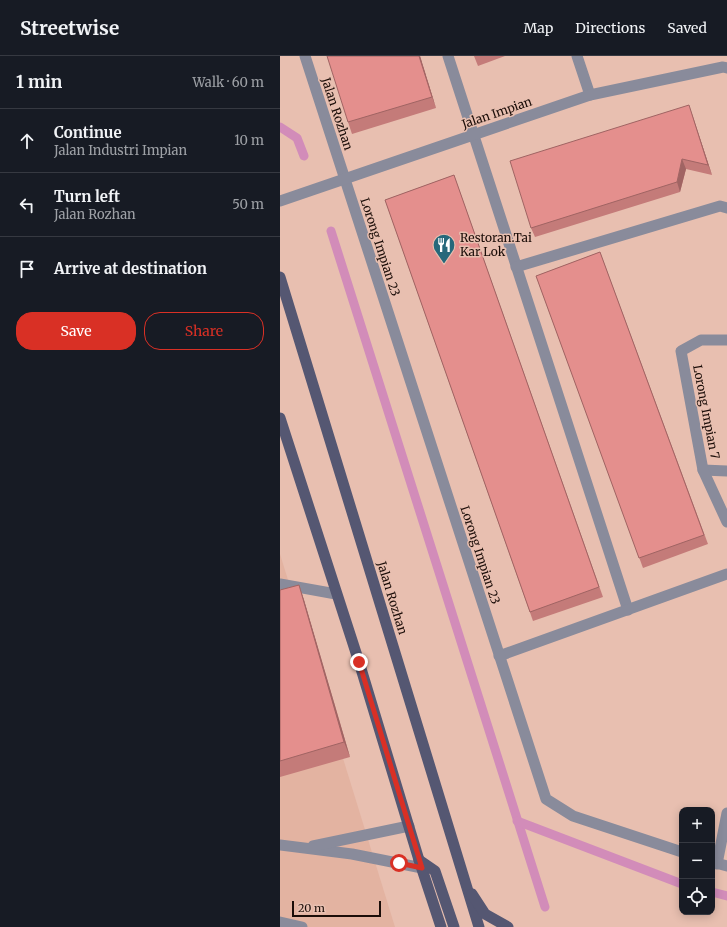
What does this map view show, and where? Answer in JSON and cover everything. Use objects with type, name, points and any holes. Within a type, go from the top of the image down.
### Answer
[{"type":"main road","name":"Jalan Rozhan","points":[[280,277],[479,927]]},
{"type":"main road","points":[[280,418],[359,662],[441,927]]},
{"type":"main road","points":[[421,864],[435,871],[454,927]]},
{"type":"main road","points":[[465,881],[485,914],[508,927]]},
{"type":"street","name":"Jalan Rozhan","points":[[305,56],[345,179]]},
{"type":"street","points":[[448,56],[628,610]]},
{"type":"street","points":[[577,56],[590,94]]},
{"type":"street","name":"Jalan Impian","points":[[280,201],[590,94],[723,67],[727,68]]},
{"type":"street","name":"Lorong Impian 23","points":[[345,179],[546,799],[573,816],[679,851]]},
{"type":"street","points":[[516,267],[720,206],[727,208]]},
{"type":"street","name":"Lorong Impian 7","points":[[727,340],[701,340],[681,352],[703,470],[727,522]]},
{"type":"street","points":[[703,470],[727,471]]},
{"type":"street","points":[[499,656],[727,574]]},
{"type":"street","points":[[280,584],[336,594]]},
{"type":"street","points":[[719,864],[727,813]]},
{"type":"street","points":[[305,848],[409,826]]},
{"type":"street","points":[[280,845],[421,864]]},
{"type":"street","points":[[280,922],[302,927]]},
{"type":"shaded area","points":[[280,554],[395,927],[280,927]]},
{"type":"building","points":[[327,56],[419,56],[432,97],[348,122]]},
{"type":"building","points":[[689,105],[708,165],[682,159],[677,182],[531,228],[510,161]]},
{"type":"building","points":[[454,175],[599,587],[530,612],[385,200]]},
{"type":"building","points":[[600,252],[704,535],[639,558],[536,276]]},
{"type":"building","points":[[299,585],[344,742],[280,761],[280,590]]},
{"type":"waterway","points":[[280,127],[297,138],[304,156]]},
{"type":"waterway","points":[[331,231],[545,907]]},
{"type":"waterway","points":[[517,821],[679,883]]},
{"type":"waterway","points":[[715,893],[727,896]]},
{"type":"place","name":"Restoran.Tai Kar Lok","points":[[444,264]]},
{"type":"route","points":[[359,662],[422,868],[399,863]]}]
